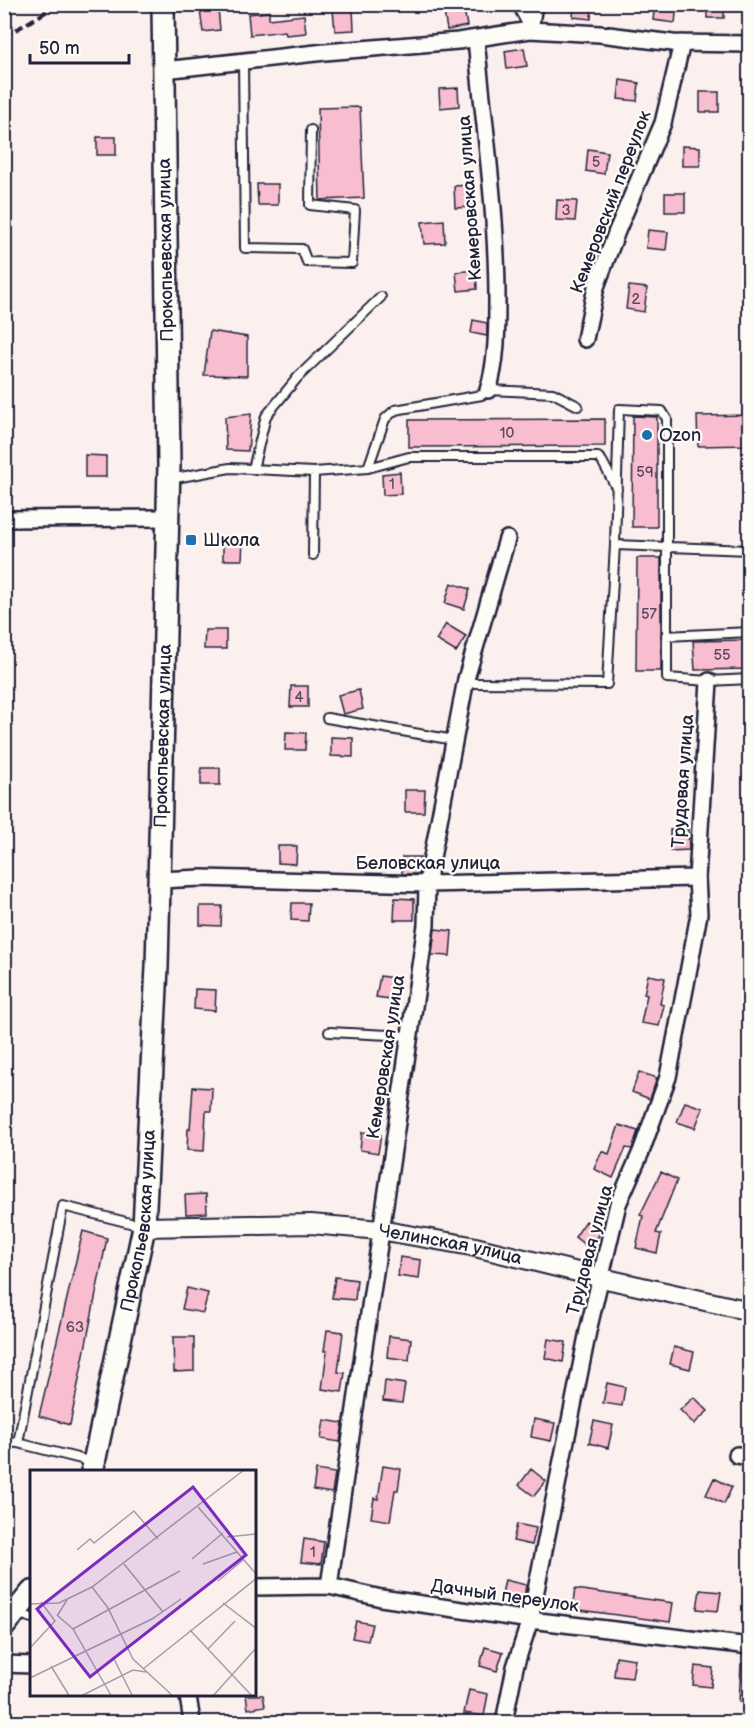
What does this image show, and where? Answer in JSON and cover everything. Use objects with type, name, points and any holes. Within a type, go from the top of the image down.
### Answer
[{"type":"main road","name":"Прокопьевская улица","points":[[95,1469],[144,1227],[157,966],[169,479],[164,4]]},
{"type":"main road","points":[[17,1619],[30,1596]]},
{"type":"street","points":[[530,30],[534,4]]},
{"type":"street","points":[[164,70],[325,52],[476,39],[530,30],[600,34],[682,43],[750,44]]},
{"type":"street","name":"Кемеровская улица","points":[[476,39],[497,245],[497,323],[488,390]]},
{"type":"street","name":"Кемеровский переулок","points":[[585,339],[596,287],[663,123],[682,43]]},
{"type":"street","points":[[4,519],[168,518]]},
{"type":"street","name":"Кемеровская улица","points":[[329,1587],[426,925],[427,884],[465,683],[507,539]]},
{"type":"street","name":"Трудовая улица","points":[[504,1722],[515,1667],[530,1620],[588,1331],[618,1204],[641,1152],[668,1077],[699,914],[697,878],[709,681]]},
{"type":"street","name":"Беловская улица","points":[[159,880],[202,878],[427,884],[697,878]]},
{"type":"street","name":"Челинская улица","points":[[144,1227],[311,1224],[380,1230],[471,1246],[750,1311]]},
{"type":"street","name":"Дачный переулок","points":[[256,1587],[329,1587],[381,1598],[530,1620],[750,1646]]},
{"type":"street","points":[[4,1664],[30,1665]]},
{"type":"street","points":[[188,1697],[192,1722]]},
{"type":"lane","points":[[516,4],[530,30]]},
{"type":"lane","points":[[243,61],[245,248],[302,249],[307,262],[352,263],[355,210],[310,205],[311,130]]},
{"type":"lane","points":[[253,469],[266,416],[298,377],[381,297]]},
{"type":"lane","points":[[368,468],[385,418],[395,410],[482,395],[488,390],[553,393],[578,406]]},
{"type":"lane","points":[[465,683],[607,684],[615,545],[619,410],[662,411],[667,419],[667,678],[709,681],[750,679]]},
{"type":"lane","points":[[169,479],[230,468],[314,472],[368,468],[409,458],[598,457],[617,490]]},
{"type":"lane","points":[[313,555],[314,472]]},
{"type":"lane","points":[[615,545],[750,550]]},
{"type":"lane","points":[[666,636],[750,632]]},
{"type":"lane","points":[[327,718],[454,740]]},
{"type":"lane","points":[[329,1032],[409,1036]]},
{"type":"lane","points":[[18,1443],[63,1206],[144,1227]]},
{"type":"lane","points":[[4,1442],[18,1443],[95,1469]]},
{"type":"building","points":[[574,4],[592,4],[591,19],[573,17]]},
{"type":"building","points":[[655,4],[677,4],[675,23],[653,20]]},
{"type":"building","points":[[707,4],[724,4],[724,18],[707,18]]},
{"type":"building","points":[[218,8],[220,30],[203,32],[200,10]]},
{"type":"building","points":[[353,9],[354,30],[335,31],[333,10]]},
{"type":"building","points":[[464,9],[467,26],[447,30],[444,12]]},
{"type":"building","points":[[269,12],[269,19],[304,15],[306,33],[286,35],[285,31],[250,35],[248,14]]},
{"type":"building","points":[[524,48],[527,66],[507,69],[505,51]]},
{"type":"building","points":[[620,80],[639,83],[637,101],[618,99]]},
{"type":"building","points":[[458,88],[459,106],[440,108],[439,89]]},
{"type":"building","points":[[700,92],[719,92],[719,112],[700,112]]},
{"type":"building","points":[[360,107],[364,198],[320,200],[318,108]]},
{"type":"building","points":[[97,137],[116,137],[116,155],[97,155]]},
{"type":"building","points":[[682,146],[700,147],[700,166],[682,166]]},
{"type":"building","points":[[588,149],[607,152],[604,174],[586,171]]},
{"type":"building","points":[[257,184],[278,184],[278,205],[258,205]]},
{"type":"building","points":[[470,185],[472,207],[455,208],[454,186]]},
{"type":"building","points":[[665,193],[685,193],[685,212],[665,212]]},
{"type":"building","points":[[557,200],[577,201],[575,221],[556,220]]},
{"type":"building","points":[[444,220],[445,243],[424,244],[422,222]]},
{"type":"building","points":[[648,230],[668,232],[666,250],[646,248]]},
{"type":"building","points":[[476,270],[477,289],[458,291],[456,272]]},
{"type":"building","points":[[629,286],[647,288],[644,312],[626,309]]},
{"type":"building","points":[[473,320],[487,323],[487,336],[471,333]]},
{"type":"building","points":[[210,331],[247,337],[247,376],[204,375]]},
{"type":"building","points":[[251,414],[248,451],[226,450],[225,417]]},
{"type":"building","points":[[750,415],[750,445],[698,446],[697,416]]},
{"type":"building","points":[[633,416],[657,417],[657,527],[632,527]]},
{"type":"building","points":[[605,419],[605,446],[409,447],[409,420]]},
{"type":"building","points":[[85,455],[106,456],[106,477],[85,477]]},
{"type":"building","points":[[400,472],[401,494],[383,495],[382,474]]},
{"type":"building","points":[[223,540],[243,540],[242,560],[223,560]]},
{"type":"building","points":[[637,558],[661,558],[661,671],[636,671]]},
{"type":"building","points":[[451,583],[470,589],[464,609],[445,603]]},
{"type":"building","points":[[446,624],[466,636],[456,652],[436,640]]},
{"type":"building","points":[[205,630],[226,630],[226,649],[204,649]]},
{"type":"building","points":[[750,640],[750,669],[695,670],[693,641]]},
{"type":"building","points":[[291,686],[308,686],[308,707],[290,707]]},
{"type":"building","points":[[359,690],[363,709],[343,714],[338,695]]},
{"type":"building","points":[[286,732],[306,733],[305,750],[285,750]]},
{"type":"building","points":[[331,737],[353,738],[353,757],[331,756]]},
{"type":"building","points":[[201,768],[220,768],[220,785],[201,785]]},
{"type":"building","points":[[405,790],[425,790],[424,812],[405,812]]},
{"type":"building","points":[[688,829],[689,850],[670,851],[670,830]]},
{"type":"building","points":[[278,846],[297,846],[296,864],[278,863]]},
{"type":"building","points":[[402,857],[420,857],[419,874],[402,874]]},
{"type":"building","points":[[395,898],[414,899],[414,920],[394,920]]},
{"type":"building","points":[[292,903],[309,903],[308,921],[291,920]]},
{"type":"building","points":[[200,906],[222,906],[221,926],[200,925]]},
{"type":"building","points":[[435,929],[452,931],[450,956],[432,955]]},
{"type":"building","points":[[648,975],[665,978],[660,1004],[664,1005],[659,1026],[641,1023],[647,995],[644,994]]},
{"type":"building","points":[[380,976],[400,979],[397,1000],[376,997]]},
{"type":"building","points":[[195,989],[216,990],[215,1011],[194,1009]]},
{"type":"building","points":[[639,1072],[657,1078],[650,1099],[632,1092]]},
{"type":"building","points":[[193,1087],[212,1088],[211,1111],[206,1111],[204,1151],[187,1150]]},
{"type":"building","points":[[685,1102],[703,1108],[695,1128],[677,1122]]},
{"type":"building","points":[[619,1125],[638,1131],[632,1149],[626,1148],[613,1178],[594,1169],[602,1151],[609,1154]]},
{"type":"building","points":[[362,1132],[381,1135],[378,1153],[360,1150]]},
{"type":"building","points":[[661,1172],[677,1180],[656,1233],[661,1234],[657,1253],[636,1248],[643,1216],[640,1215]]},
{"type":"building","points":[[206,1194],[207,1213],[186,1214],[185,1195]]},
{"type":"building","points":[[586,1221],[601,1232],[590,1249],[575,1237]]},
{"type":"building","points":[[83,1231],[107,1238],[70,1425],[39,1416]]},
{"type":"building","points":[[400,1257],[421,1260],[419,1279],[398,1276]]},
{"type":"building","points":[[335,1277],[357,1280],[355,1300],[332,1298]]},
{"type":"building","points":[[187,1288],[208,1293],[203,1313],[182,1309]]},
{"type":"building","points":[[327,1330],[343,1332],[338,1372],[345,1373],[342,1392],[322,1389]]},
{"type":"building","points":[[389,1336],[411,1339],[409,1360],[387,1357]]},
{"type":"building","points":[[173,1337],[194,1337],[194,1371],[174,1372]]},
{"type":"building","points":[[548,1339],[566,1342],[563,1362],[545,1358]]},
{"type":"building","points":[[674,1347],[694,1352],[690,1369],[670,1364]]},
{"type":"building","points":[[385,1381],[405,1384],[402,1403],[383,1401]]},
{"type":"building","points":[[607,1383],[625,1387],[622,1406],[603,1403]]},
{"type":"building","points":[[694,1397],[708,1411],[694,1424],[680,1410]]},
{"type":"building","points":[[534,1419],[555,1423],[551,1441],[531,1437]]},
{"type":"building","points":[[324,1420],[343,1423],[340,1442],[321,1439]]},
{"type":"building","points":[[594,1421],[613,1425],[608,1448],[589,1443]]},
{"type":"building","points":[[383,1466],[401,1469],[390,1521],[371,1518],[374,1498],[378,1499]]},
{"type":"building","points":[[531,1469],[546,1481],[534,1496],[519,1485]]},
{"type":"building","points":[[316,1470],[335,1473],[332,1493],[313,1490]]},
{"type":"building","points":[[714,1478],[732,1487],[724,1504],[706,1495]]},
{"type":"building","points":[[517,1524],[536,1528],[532,1545],[513,1541]]},
{"type":"building","points":[[304,1539],[324,1542],[321,1564],[301,1562]]},
{"type":"building","points":[[505,1580],[526,1585],[523,1603],[501,1599]]},
{"type":"building","points":[[575,1589],[673,1603],[670,1622],[572,1609]]},
{"type":"building","points":[[700,1590],[721,1592],[718,1611],[697,1609]]},
{"type":"building","points":[[356,1621],[372,1624],[368,1641],[352,1638]]},
{"type":"building","points":[[485,1647],[503,1652],[497,1671],[480,1666]]},
{"type":"building","points":[[616,1656],[635,1659],[632,1678],[614,1676]]},
{"type":"building","points":[[741,1664],[750,1664],[750,1703],[739,1702]]},
{"type":"building","points":[[695,1666],[713,1668],[711,1687],[693,1685]]},
{"type":"building","points":[[469,1690],[488,1694],[484,1716],[464,1713]]},
{"type":"building","points":[[263,1695],[265,1706],[248,1709],[246,1697]]},
{"type":"railway","points":[[4,37],[59,4]]},
{"type":"place","name":"Ozon","points":[[647,435]]},
{"type":"place","name":"Школа","points":[[191,540]]}]
